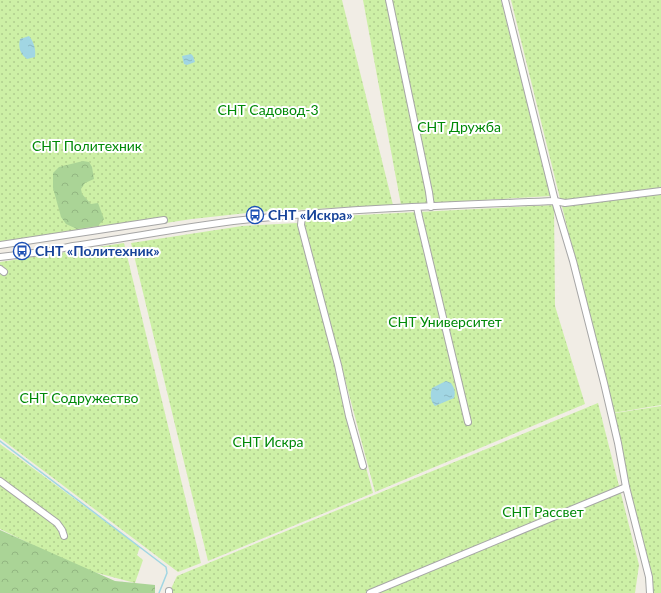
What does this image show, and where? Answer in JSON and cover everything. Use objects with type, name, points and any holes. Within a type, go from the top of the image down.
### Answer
[{"type":"street","points":[[389,0],[431,207]]},
{"type":"street","points":[[505,0],[555,201],[573,261],[604,383],[618,443],[626,487],[649,577],[650,593]]},
{"type":"street","points":[[0,257],[50,252],[73,246],[218,223],[302,215],[431,207],[555,201],[565,203],[661,191]]},
{"type":"street","points":[[418,208],[418,217],[468,422]]},
{"type":"street","points":[[302,215],[301,225],[333,343],[362,466]]},
{"type":"street","points":[[0,245],[164,220]]},
{"type":"street","points":[[0,481],[57,523],[64,536]]},
{"type":"street","points":[[370,593],[626,487]]},
{"type":"green space","points":[[0,0],[342,0],[393,205],[257,212],[192,219],[0,248]]},
{"type":"green space","name":"СНТ Дружба","points":[[363,0],[501,0],[551,196],[401,205]]},
{"type":"green space","points":[[511,0],[661,0],[661,405],[613,413]]},
{"type":"green space","points":[[83,161],[89,162],[92,167],[94,179],[85,183],[81,189],[82,194],[91,204],[98,203],[104,219],[98,226],[77,229],[66,224],[61,217],[53,188],[53,173],[59,167]]},
{"type":"green space","name":"СНТ Университет","points":[[554,205],[555,306],[585,404],[375,492],[302,218]]},
{"type":"green space","name":"СНТ Искра","points":[[298,223],[373,493],[208,561],[131,243],[242,226]]},
{"type":"green space","name":"СНТ Содружество","points":[[124,243],[201,563],[178,572],[0,438],[0,262]]},
{"type":"green space","name":"СНТ Рассвет","points":[[598,403],[639,565],[635,593],[169,593],[177,576]]},
{"type":"green space","points":[[661,406],[661,593],[647,593],[644,566],[609,414]]},
{"type":"green space","points":[[0,444],[140,547],[137,555],[143,560],[135,583],[82,569],[0,529]]},
{"type":"green space","points":[[0,530],[115,581],[155,585],[155,593],[0,593]]},
{"type":"water","points":[[29,36],[35,49],[35,57],[27,59],[21,53],[19,42],[20,39]]},
{"type":"water","points":[[191,54],[195,62],[187,65],[184,64],[182,56]]},
{"type":"water","points":[[446,381],[451,383],[455,396],[454,398],[435,406],[431,397],[432,388]]},
{"type":"waterway","points":[[0,441],[166,567],[167,573],[159,593]]},
{"type":"place","name":"СНТ «Искра»","points":[[255,215]]},
{"type":"place","name":"СНТ «Политехник»","points":[[22,251]]},
{"type":"park label","name":"СНТ Садовод-3","points":[[268,110]]},
{"type":"park label","name":"СНТ Политехник","points":[[87,146]]}]
